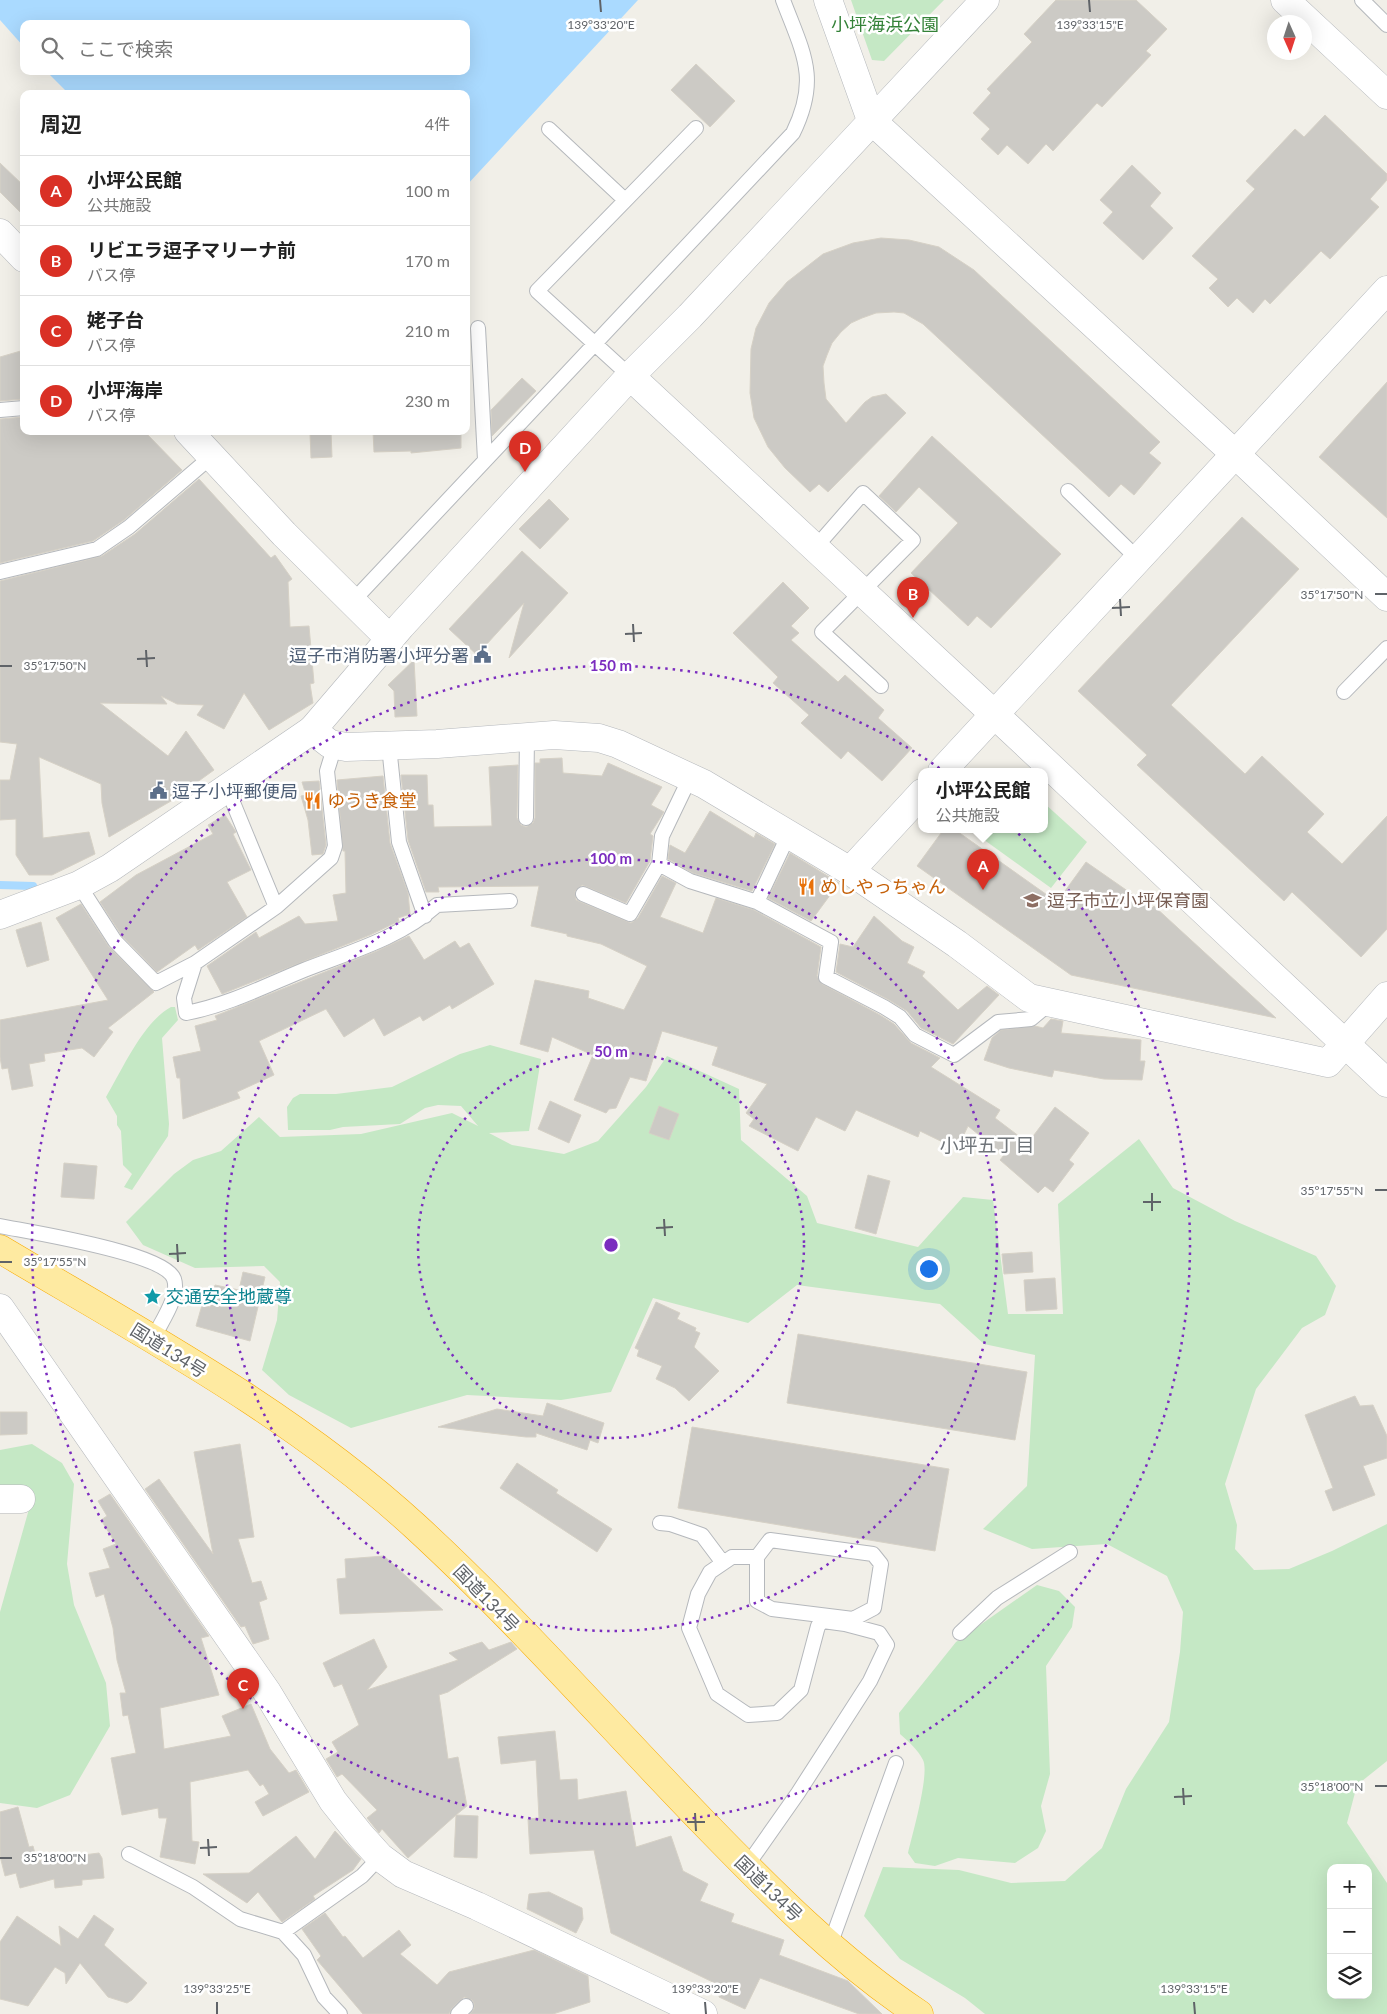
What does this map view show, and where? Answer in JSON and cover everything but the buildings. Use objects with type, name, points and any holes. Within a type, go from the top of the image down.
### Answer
[{"type":"highway","name":"国道134号","points":[[0,1249],[153,1339],[253,1402],[325,1452],[415,1526],[482,1590],[746,1867],[830,1946],[876,1985],[919,2014]]},
{"type":"street","points":[[828,0],[871,120],[1387,596]]},
{"type":"street","points":[[0,915],[79,885],[118,862],[312,730],[390,639],[630,376],[690,316],[985,0]]},
{"type":"street","points":[[1285,0],[1387,95]]},
{"type":"street","points":[[0,233],[20,254]]},
{"type":"street","points":[[945,768],[1234,453],[1387,290]]},
{"type":"street","points":[[630,376],[1387,1083]]},
{"type":"street","points":[[192,435],[284,534],[390,639]]},
{"type":"street","points":[[312,730],[335,745],[389,746],[527,736],[581,736],[599,738],[618,744],[704,784],[789,834],[850,872],[957,944],[1029,998],[1328,1063],[1387,996]]},
{"type":"street","points":[[850,872],[918,797]]},
{"type":"street","points":[[0,1308],[267,1692],[333,1801],[380,1857],[403,1874],[477,1906],[703,2014]]},
{"type":"lane","points":[[352,602],[793,133],[802,115],[809,83],[806,62],[783,0]]},
{"type":"lane","points":[[1362,0],[1387,25]]},
{"type":"lane","points":[[630,376],[537,291],[696,128]]},
{"type":"lane","points":[[549,129],[625,200]]},
{"type":"lane","points":[[478,328],[485,460]]},
{"type":"lane","points":[[0,410],[20,408]]},
{"type":"lane","points":[[0,572],[97,549],[129,527],[212,456]]},
{"type":"lane","points":[[1068,491],[1138,558]]},
{"type":"lane","points":[[815,548],[863,493],[914,540],[822,632],[881,686]]},
{"type":"lane","points":[[1344,692],[1387,648]]},
{"type":"lane","points":[[526,818],[527,736]]},
{"type":"lane","points":[[79,885],[115,941],[156,983],[195,963],[276,907],[331,858],[335,846],[328,771],[335,745]]},
{"type":"lane","points":[[389,746],[399,842],[425,916]]},
{"type":"lane","points":[[583,894],[630,914],[659,864],[662,836],[686,786]]},
{"type":"lane","points":[[227,788],[276,907]]},
{"type":"lane","points":[[757,902],[789,834]]},
{"type":"lane","points":[[659,864],[690,881],[757,902],[831,942],[826,977],[884,1007],[900,1017],[915,1035],[954,1055],[998,1022],[1031,1019],[1050,1002]]},
{"type":"lane","points":[[195,963],[184,998],[186,1013],[222,1004],[395,934],[425,916],[437,905],[510,901]]},
{"type":"lane","points":[[0,1226],[121,1251],[162,1266],[174,1278],[175,1294],[153,1339]]},
{"type":"lane","points":[[660,1523],[670,1524],[702,1535],[723,1563]]},
{"type":"lane","points":[[770,1540],[873,1554],[881,1564],[874,1608],[853,1619],[772,1609],[757,1601],[757,1557],[770,1540]]},
{"type":"lane","points":[[960,1633],[997,1598],[1070,1552]]},
{"type":"lane","points":[[746,1867],[798,1794],[870,1681],[887,1645],[879,1633],[866,1628],[823,1621],[818,1626],[815,1634],[801,1690],[777,1713],[748,1715],[717,1694],[689,1628],[698,1594],[710,1572],[732,1557],[757,1557]]},
{"type":"lane","points":[[830,1946],[896,1763]]},
{"type":"lane","points":[[129,1854],[194,1887],[240,1919],[283,1932],[304,1955],[324,1997],[340,2014]]},
{"type":"lane","points":[[283,1932],[362,1876],[380,1857]]},
{"type":"green space","name":"小坪海浜公園","points":[[851,0],[944,0],[884,61],[872,60]]},
{"type":"green space","points":[[1048,807],[1087,842],[1051,888],[975,833],[1048,833]]},
{"type":"green space","points":[[171,1007],[175,1007],[178,1020],[162,1038],[169,1124],[168,1136],[132,1190],[124,1187],[132,1174],[123,1165],[121,1131],[117,1125],[117,1116],[106,1097],[142,1035],[161,1014]]},
{"type":"green space","points":[[490,1045],[541,1059],[529,1131],[489,1133],[512,1145],[564,1154],[598,1141],[646,1087],[667,1056],[739,1089],[741,1140],[807,1196],[817,1223],[918,1247],[963,1197],[993,1200],[1008,1314],[1063,1314],[1058,1204],[1139,1139],[1173,1188],[1235,1221],[1316,1256],[1336,1286],[1325,1315],[1302,1328],[1256,1389],[1225,1484],[1237,1525],[1235,1549],[1254,1570],[1289,1569],[1332,1551],[1387,1524],[1387,1761],[1357,1785],[1347,1823],[1387,1883],[1387,2014],[985,2014],[965,1998],[900,1959],[864,1916],[883,1867],[959,1870],[1011,1883],[1065,1881],[1102,1848],[1126,1789],[1169,1722],[1180,1652],[1183,1612],[1167,1576],[1107,1544],[1032,1549],[983,1529],[1027,1486],[1035,1355],[984,1344],[940,1304],[797,1285],[748,1323],[653,1298],[611,1392],[561,1400],[467,1395],[351,1428],[289,1395],[262,1370],[277,1320],[280,1282],[264,1266],[195,1268],[143,1245],[126,1222],[174,1174],[193,1160],[221,1151],[259,1117],[280,1137],[361,1134],[452,1113],[478,1126],[461,1106],[438,1105],[425,1108],[400,1124],[343,1127],[330,1130],[288,1130],[287,1107],[293,1098],[300,1094],[336,1094],[392,1087],[460,1054]]},
{"type":"green space","points":[[32,1444],[62,1463],[74,1484],[67,1564],[74,1605],[106,1683],[110,1726],[70,1795],[37,1808],[0,1803],[0,1612],[29,1509],[0,1487],[0,1450]]},
{"type":"green space","points":[[1037,1585],[1059,1591],[1075,1607],[1072,1627],[1046,1666],[1050,1774],[1041,1806],[1046,1831],[1038,1848],[1015,1863],[958,1858],[935,1866],[915,1863],[908,1853],[922,1791],[925,1767],[919,1753],[900,1734],[899,1713],[956,1642]]},
{"type":"water","points":[[0,0],[638,0],[470,182],[470,90],[65,90],[50,75],[470,75],[470,20],[20,20],[20,42],[0,20]]},
{"type":"waterway","points":[[0,885],[33,886]]},
{"type":"place","name":"小坪海岸","points":[[525,472]]},
{"type":"place","name":"リビエラ逗子マリーナ前","points":[[913,618]]},
{"type":"place","name":"逗子市消防署小坪分署","points":[[483,655]]},
{"type":"place","name":"逗子小坪郵便局","points":[[158,791]]},
{"type":"place","name":"ゆうき食堂","points":[[313,800]]},
{"type":"place","name":"めしやっちゃん","points":[[806,886]]},
{"type":"place","name":"小坪公民館","points":[[983,890]]},
{"type":"place","name":"逗子市立小坪保育園","points":[[1033,900]]},
{"type":"place","name":"交通安全地蔵尊","points":[[152,1296]]},
{"type":"place","name":"姥子台","points":[[243,1709]]},
{"type":"district","name":"小坪五丁目","points":[[987,1144]]}]
